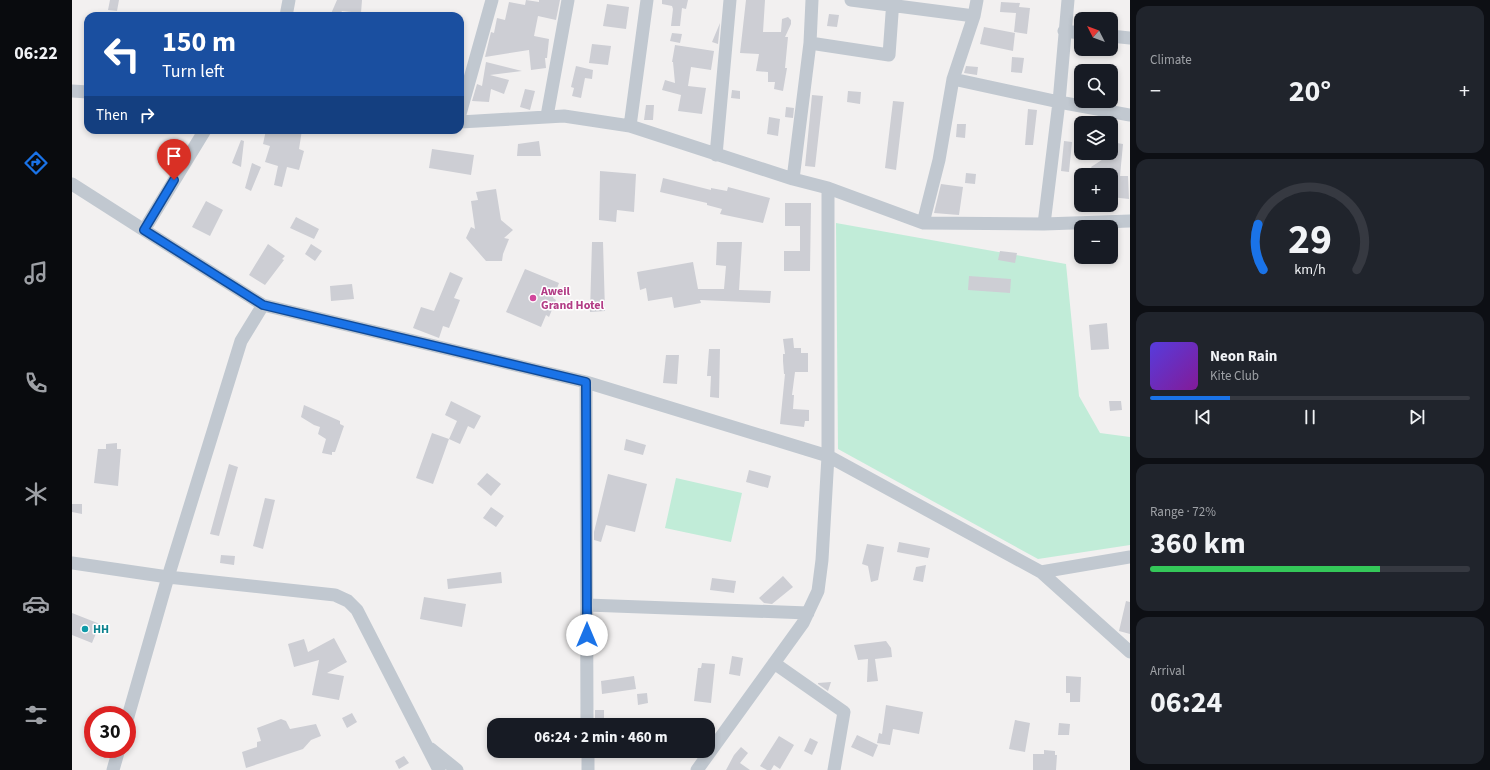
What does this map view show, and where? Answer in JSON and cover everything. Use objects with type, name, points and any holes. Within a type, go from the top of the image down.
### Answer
[{"type":"street","points":[[287,12],[289,0]]},
{"type":"street","points":[[464,100],[492,0]]},
{"type":"street","points":[[547,116],[568,0]]},
{"type":"street","points":[[630,126],[646,0]]},
{"type":"street","points":[[716,155],[730,0]]},
{"type":"street","points":[[793,179],[810,43],[812,0]]},
{"type":"street","points":[[851,0],[893,3],[974,16]]},
{"type":"street","points":[[923,223],[939,160],[953,79],[974,16],[977,0]]},
{"type":"street","points":[[1044,224],[1059,102],[1064,31],[1068,0]]},
{"type":"street","points":[[810,43],[889,55],[893,3]]},
{"type":"street","points":[[1064,31],[1074,32]]},
{"type":"street","points":[[1118,37],[1130,38]]},
{"type":"street","points":[[953,79],[1059,102],[1130,115]]},
{"type":"street","points":[[72,91],[84,92]]},
{"type":"street","points":[[464,122],[547,116],[588,118],[630,126],[716,155],[793,179],[828,188],[923,223],[1044,224],[1130,221]]},
{"type":"street","points":[[144,230],[203,134]]},
{"type":"street","points":[[72,184],[263,305],[586,382],[828,456],[1041,572],[1130,652]]},
{"type":"street","points":[[697,770],[803,623],[818,591],[822,560],[828,456],[828,188]]},
{"type":"street","points":[[131,706],[168,577],[241,341],[263,305]]},
{"type":"street","points":[[586,382],[587,718]]},
{"type":"street","points":[[1041,572],[1130,556]]},
{"type":"street","points":[[72,563],[168,577],[336,595],[348,601],[357,610],[439,770]]},
{"type":"street","points":[[587,605],[808,613]]},
{"type":"street","points":[[774,663],[844,712],[834,770]]},
{"type":"street","points":[[428,746],[457,770]]},
{"type":"street","points":[[113,770],[116,758]]},
{"type":"street","points":[[588,758],[588,770]]},
{"type":"green space","points":[[836,223],[1066,264],[1079,396],[1100,433],[1130,437],[1130,545],[1038,559],[838,449]]},
{"type":"green space","points":[[676,478],[742,493],[731,542],[665,528]]},
{"type":"building","points":[[110,0],[119,0],[117,11],[108,10]]},
{"type":"building","points":[[337,0],[362,0],[361,12],[332,12]]},
{"type":"building","points":[[526,0],[539,2],[539,0],[560,0],[556,20],[538,16],[534,36],[549,39],[547,58],[545,58],[546,68],[531,70],[529,50],[485,57],[491,32],[494,33],[497,18],[505,20],[509,2],[525,5]]},
{"type":"building","points":[[662,0],[688,0],[686,9],[682,8],[680,26],[671,26],[672,6],[662,4]]},
{"type":"building","points":[[746,0],[765,0],[763,32],[781,32],[782,19],[788,17],[791,20],[791,24],[785,37],[788,37],[785,68],[787,68],[783,91],[774,89],[775,82],[768,82],[768,72],[756,71],[759,54],[740,53]]},
{"type":"building","points":[[1001,2],[1020,3],[1019,7],[1030,8],[1027,34],[1014,32],[1016,13],[1000,12]]},
{"type":"building","points":[[607,4],[629,7],[626,29],[603,26]]},
{"type":"building","points":[[829,14],[839,15],[837,27],[827,26]]},
{"type":"building","points":[[720,23],[718,44],[712,42]]},
{"type":"building","points":[[984,27],[1015,33],[1013,51],[980,44]]},
{"type":"building","points":[[672,33],[682,34],[680,43],[670,41]]},
{"type":"building","points":[[592,44],[611,46],[608,65],[589,63]]},
{"type":"building","points":[[675,45],[714,51],[711,70],[691,67],[688,86],[706,88],[702,114],[678,111],[681,95],[662,90],[665,80],[675,83],[672,62]]},
{"type":"building","points":[[1012,57],[1024,58],[1022,73],[1011,72]]},
{"type":"building","points":[[486,62],[522,71],[490,75],[509,80],[504,94],[491,89],[489,102],[472,101],[477,84],[482,86]]},
{"type":"building","points":[[576,66],[593,70],[592,79],[585,78],[581,98],[572,96],[574,88],[571,87]]},
{"type":"building","points":[[966,66],[978,67],[977,75],[964,73]]},
{"type":"building","points":[[525,89],[535,91],[530,110],[520,107]]},
{"type":"building","points":[[732,90],[740,91],[740,99],[731,98]]},
{"type":"building","points":[[848,91],[861,92],[860,104],[847,102]]},
{"type":"building","points":[[812,95],[823,96],[815,167],[805,166]]},
{"type":"building","points":[[893,101],[904,102],[896,170],[885,168]]},
{"type":"building","points":[[646,105],[654,105],[653,120],[644,120]]},
{"type":"building","points":[[786,107],[794,108],[793,118],[785,117]]},
{"type":"building","points":[[1028,109],[1037,110],[1033,145],[1025,145]]},
{"type":"building","points":[[769,117],[780,119],[778,136],[767,134]]},
{"type":"building","points":[[957,124],[966,124],[965,138],[956,137]]},
{"type":"building","points":[[265,134],[301,134],[299,149],[304,151],[299,170],[287,167],[282,187],[274,185],[278,166],[265,162],[270,146],[263,144]]},
{"type":"building","points":[[241,140],[244,141],[241,167],[232,163]]},
{"type":"building","points":[[539,141],[541,156],[517,156],[518,144]]},
{"type":"building","points":[[1064,141],[1072,142],[1069,172],[1061,171]]},
{"type":"building","points":[[1118,143],[1123,144],[1120,176],[1128,176],[1129,199],[1118,198],[1118,168],[1091,167],[1102,160],[1118,160]]},
{"type":"building","points":[[432,149],[474,155],[471,175],[429,168]]},
{"type":"building","points":[[252,163],[261,167],[251,191],[245,188]]},
{"type":"building","points":[[600,171],[636,174],[634,212],[617,210],[616,222],[599,220]]},
{"type":"building","points":[[966,173],[976,174],[975,184],[965,183]]},
{"type":"building","points":[[663,178],[711,190],[711,188],[727,191],[728,187],[770,198],[763,223],[720,214],[722,209],[707,205],[707,203],[660,192]]},
{"type":"building","points":[[941,184],[963,187],[959,215],[934,213]]},
{"type":"building","points":[[496,189],[501,220],[513,230],[504,238],[509,239],[502,261],[486,261],[466,238],[471,227],[475,229],[471,201],[478,200],[476,192]]},
{"type":"building","points":[[206,201],[223,210],[210,236],[192,227]]},
{"type":"building","points":[[785,203],[811,203],[810,271],[784,271],[784,251],[800,251],[800,226],[785,226]]},
{"type":"building","points":[[296,217],[319,229],[314,239],[290,228]]},
{"type":"building","points":[[592,242],[603,242],[605,311],[590,312]]},
{"type":"building","points":[[717,242],[742,242],[739,290],[771,291],[770,303],[700,300],[701,303],[674,308],[672,297],[648,301],[646,288],[640,290],[637,272],[693,262],[698,289],[724,289],[726,266],[716,265]]},
{"type":"building","points":[[268,244],[285,256],[282,259],[284,260],[265,285],[249,275]]},
{"type":"building","points":[[311,244],[322,251],[315,261],[305,254]]},
{"type":"building","points":[[1000,251],[1017,253],[1015,263],[998,260]]},
{"type":"building","points":[[525,269],[559,283],[553,298],[556,300],[549,317],[546,315],[541,327],[506,312]]},
{"type":"building","points":[[450,272],[463,278],[454,298],[460,300],[449,328],[443,326],[439,338],[413,328],[421,307],[434,311]]},
{"type":"building","points":[[969,276],[1011,279],[1010,293],[968,290]]},
{"type":"building","points":[[352,284],[354,299],[331,301],[330,286]]},
{"type":"building","points":[[1107,323],[1109,349],[1091,350],[1089,325]]},
{"type":"building","points":[[793,338],[794,348],[801,348],[801,353],[808,353],[808,372],[795,372],[792,395],[794,395],[793,409],[809,410],[809,421],[805,421],[804,427],[780,424],[785,374],[783,361],[783,354],[785,354],[783,339]]},
{"type":"building","points":[[709,349],[720,349],[719,398],[710,397],[711,376],[707,376]]},
{"type":"building","points":[[666,355],[679,355],[677,384],[663,383]]},
{"type":"building","points":[[451,401],[481,416],[474,429],[468,426],[460,444],[449,439],[457,421],[445,415]]},
{"type":"building","points":[[1109,401],[1121,401],[1122,410],[1110,411]]},
{"type":"building","points":[[304,405],[340,421],[340,424],[344,426],[335,452],[332,452],[332,455],[322,453],[326,439],[318,434],[320,427],[301,417]]},
{"type":"building","points":[[432,433],[449,439],[433,484],[416,478]]},
{"type":"building","points":[[626,439],[646,445],[643,455],[624,450]]},
{"type":"building","points":[[117,443],[117,449],[121,449],[118,486],[94,483],[98,449],[106,449],[106,444]]},
{"type":"building","points":[[229,464],[238,467],[219,536],[210,534]]},
{"type":"building","points":[[749,470],[771,476],[768,488],[746,482]]},
{"type":"building","points":[[487,473],[501,484],[491,496],[477,484]]},
{"type":"building","points":[[608,474],[647,484],[635,532],[606,525],[601,542],[594,540],[594,532]]},
{"type":"building","points":[[265,498],[275,500],[263,549],[253,546]]},
{"type":"building","points":[[72,504],[82,504],[82,514],[72,512]]},
{"type":"building","points":[[491,507],[504,516],[496,527],[483,518]]},
{"type":"building","points":[[899,542],[930,548],[928,558],[897,552]]},
{"type":"building","points":[[867,544],[884,547],[878,580],[871,582],[868,566],[862,564]]},
{"type":"building","points":[[221,555],[235,556],[234,565],[220,563]]},
{"type":"building","points":[[926,565],[923,582],[913,580],[916,567]]},
{"type":"building","points":[[501,572],[502,583],[448,589],[447,579]]},
{"type":"building","points":[[783,576],[793,587],[772,604],[764,603],[759,598]]},
{"type":"building","points":[[712,578],[736,581],[734,593],[710,590]]},
{"type":"building","points":[[424,597],[466,604],[462,627],[420,619]]},
{"type":"building","points":[[1126,601],[1130,602],[1130,634],[1119,631]]},
{"type":"building","name":"HH","points":[[72,613],[100,624],[92,643],[72,635]]},
{"type":"building","points":[[334,638],[347,662],[327,673],[344,676],[339,700],[312,695],[319,660],[294,667],[288,644],[304,639],[308,652]]},
{"type":"building","points":[[886,641],[891,648],[892,657],[875,659],[878,681],[867,682],[868,659],[858,660],[854,645]]},
{"type":"building","points":[[732,656],[743,658],[740,676],[729,674]]},
{"type":"building","points":[[702,663],[715,664],[711,703],[694,701],[698,668],[701,668]]},
{"type":"building","points":[[634,676],[636,689],[602,694],[601,681]]},
{"type":"building","points":[[1066,676],[1081,677],[1080,702],[1070,702],[1070,693],[1066,693]]},
{"type":"building","points":[[831,682],[828,691],[818,684],[818,683]]},
{"type":"building","points":[[647,693],[648,703],[638,705],[637,694]]},
{"type":"building","points":[[886,705],[923,712],[919,734],[893,729],[890,745],[877,743],[879,733],[882,734]]},
{"type":"building","points":[[595,710],[604,710],[604,718],[595,718]]},
{"type":"building","points":[[352,713],[357,722],[347,728],[342,718]]},
{"type":"building","points":[[281,719],[286,721],[290,729],[316,724],[321,736],[311,740],[303,749],[246,768],[242,752],[257,747],[257,742],[261,741],[257,728]]},
{"type":"building","points":[[1015,720],[1030,723],[1025,752],[1009,749]]},
{"type":"building","points":[[1059,723],[1070,724],[1069,735],[1058,735]]},
{"type":"building","points":[[857,735],[878,745],[873,757],[851,747]]},
{"type":"building","points":[[779,736],[794,745],[780,769],[774,765],[771,770],[767,770],[760,766]]},
{"type":"building","points":[[810,738],[818,742],[812,755],[804,751]]},
{"type":"building","points":[[741,747],[748,753],[740,763],[750,770],[726,770],[734,755]]},
{"type":"building","points":[[1044,750],[1055,751],[1055,755],[1057,755],[1056,770],[1033,770],[1033,754],[1044,754]]},
{"type":"building","points":[[404,756],[409,763],[399,769],[395,761]]},
{"type":"place","name":"Aweil Grand Hotel","points":[[533,298]]},
{"type":"place","name":"HH","points":[[85,629]]},
{"type":"route","points":[[174,180],[144,230],[263,305],[586,382],[587,635]]}]
